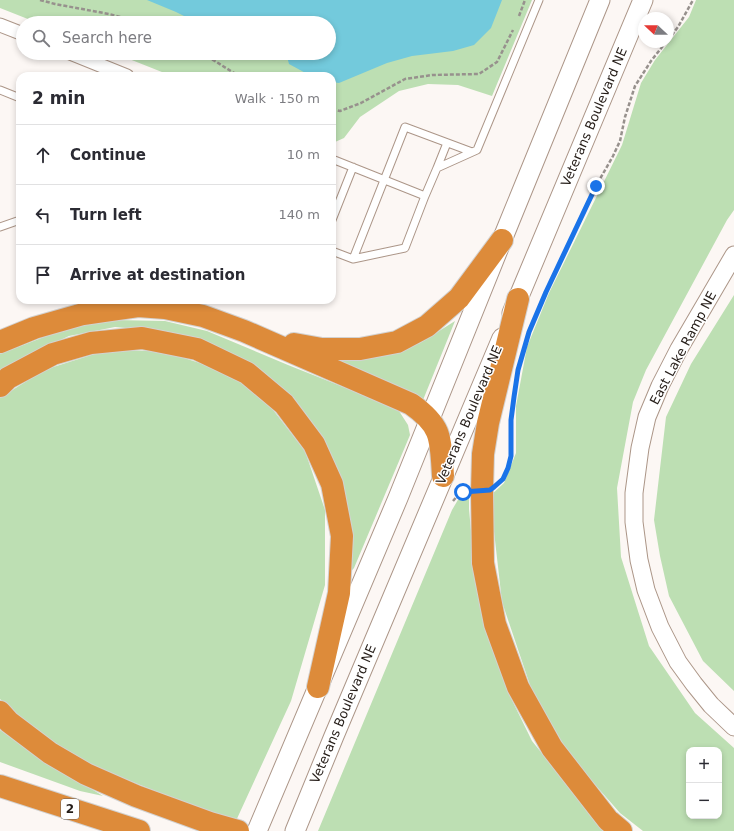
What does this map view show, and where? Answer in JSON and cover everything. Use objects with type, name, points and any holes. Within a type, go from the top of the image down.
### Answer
[{"type":"highway","points":[[244,331],[288,343],[322,349],[360,349],[397,342],[427,326],[459,298],[502,240]]},
{"type":"highway","points":[[518,298],[488,423],[483,454],[482,491],[484,563],[495,624],[518,687],[552,748],[608,820],[621,831]]},
{"type":"highway","points":[[0,342],[34,328],[83,314],[138,306],[165,308],[203,316],[244,331],[411,404],[430,420],[437,431],[441,448],[443,476]]},
{"type":"highway","points":[[0,386],[8,378],[53,354],[91,343],[142,338],[197,349],[247,373],[284,404],[314,444],[332,484],[342,536],[339,593],[318,688]]},
{"type":"highway","points":[[0,712],[9,722],[50,753],[86,774],[136,796],[210,823],[238,831]]},
{"type":"highway","name":"2","points":[[0,786],[139,831]]},
{"type":"main road","points":[[257,831],[398,498],[600,0]]},
{"type":"main road","name":"Veterans Boulevard NE","points":[[295,831],[643,0]]},
{"type":"street","points":[[0,25],[16,31]]},
{"type":"street","points":[[87,60],[117,72]]},
{"type":"street","name":"East Lake Ramp NE","points":[[734,255],[679,348],[660,386],[647,417],[640,448],[634,493],[634,522],[639,560],[646,590],[660,627],[678,662],[694,684],[711,705],[734,727]]},
{"type":"lane","points":[[437,168],[477,150],[539,0]]},
{"type":"lane","points":[[0,90],[16,96]]},
{"type":"lane","points":[[353,259],[405,127],[472,152]]},
{"type":"lane","points":[[336,253],[353,259],[405,248],[447,143]]},
{"type":"lane","points":[[336,161],[425,196]]},
{"type":"lane","points":[[336,204],[353,167]]},
{"type":"lane","points":[[0,228],[16,222]]},
{"type":"path","points":[[40,0],[117,16]]},
{"type":"path","points":[[517,22],[525,0]]},
{"type":"path","points":[[674,32],[694,0]]},
{"type":"path","points":[[336,110],[340,111],[361,103],[405,79],[432,75],[479,74],[497,62],[514,29]]},
{"type":"path","points":[[529,332],[588,202],[620,141],[625,117],[635,86],[661,48]]},
{"type":"path","points":[[213,60],[232,72]]},
{"type":"path","points":[[450,508],[453,500],[463,492],[490,490],[503,479],[511,456],[511,420],[514,397]]},
{"type":"green space","points":[[0,0],[532,0],[492,96],[458,85],[428,84],[399,91],[360,117],[344,138],[336,142],[336,72],[162,72],[132,60],[336,60],[336,16],[20,16],[0,8]]},
{"type":"green space","points":[[696,0],[734,0],[734,210],[727,220],[646,370],[633,402],[617,488],[621,557],[649,646],[695,713],[734,748],[734,831],[643,831],[620,813],[570,756],[531,688],[502,602],[490,496],[504,483],[516,453],[516,406],[527,347],[549,293],[622,145],[641,83],[664,48],[674,48],[674,36],[689,17]]},
{"type":"green space","points":[[734,295],[734,691],[703,661],[669,596],[654,520],[666,417],[691,364]]},
{"type":"green space","points":[[114,320],[165,321],[207,331],[376,400],[399,411],[408,425],[410,435],[354,568],[347,576],[344,491],[325,441],[279,385],[204,340],[169,332],[115,327],[69,336],[18,360],[0,372],[0,354],[75,325]]},
{"type":"green space","points":[[455,321],[423,400],[332,361],[390,354],[420,343]]},
{"type":"green space","points":[[107,350],[162,351],[228,372],[270,406],[305,451],[325,510],[325,585],[291,701],[235,823],[93,766],[29,728],[0,699],[0,398],[44,370]]},
{"type":"green space","points":[[469,496],[476,586],[488,638],[509,694],[532,741],[598,823],[607,831],[318,831],[452,510],[459,498]]},
{"type":"green space","points":[[0,730],[34,754],[103,796],[80,791],[0,762]]},
{"type":"water","points":[[147,0],[502,0],[491,28],[474,45],[453,51],[412,56],[387,63],[339,83],[336,83],[336,72],[304,72],[289,64],[288,60],[336,60],[336,16],[184,16]]},
{"type":"route","points":[[463,492],[490,490],[503,479],[508,468],[511,456],[511,420],[518,370],[529,332],[546,292],[596,186]]}]
